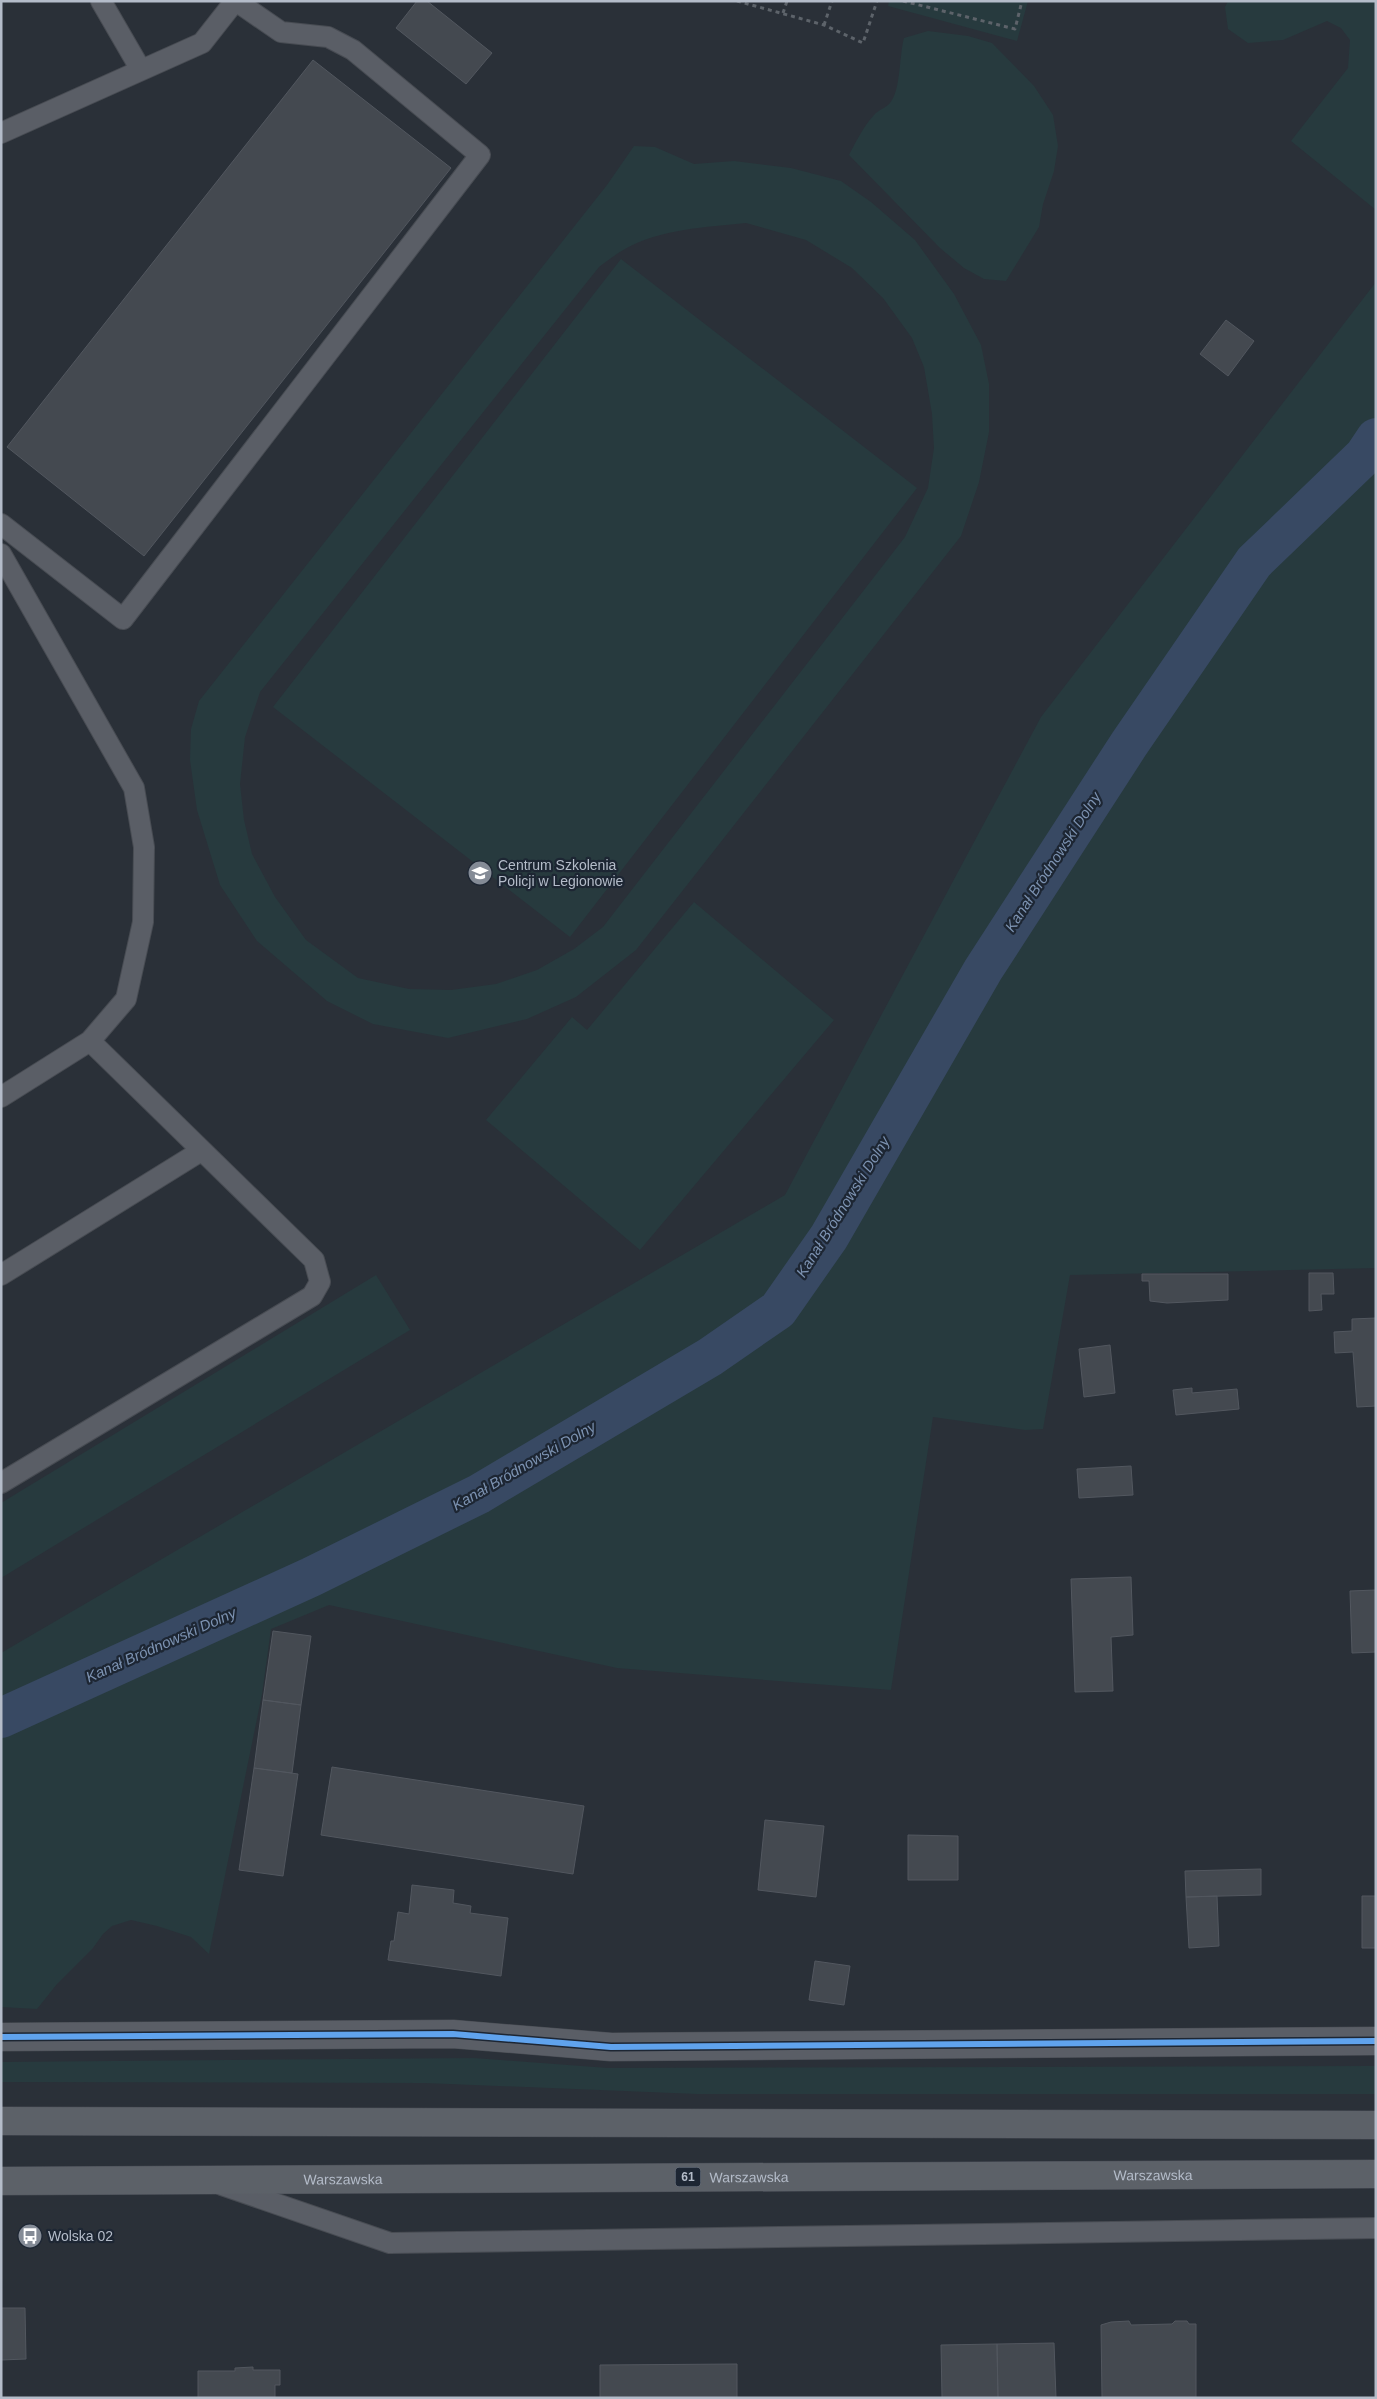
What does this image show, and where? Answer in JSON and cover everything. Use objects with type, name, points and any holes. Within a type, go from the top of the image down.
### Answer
[{"type":"main road","points":[[1,2122],[1376,2125]]},
{"type":"main road","name":"Warszawska","points":[[1,2181],[1376,2174]]},
{"type":"street","points":[[1,2037],[453,2034],[611,2047],[1376,2041]]},
{"type":"lane","points":[[100,1],[141,70]]},
{"type":"lane","points":[[1,133],[202,42],[236,1],[281,32],[328,37],[353,50],[480,155],[123,619],[1,524]]},
{"type":"lane","points":[[1,554],[134,788],[144,847],[143,922],[126,999],[90,1041],[1,1097]]},
{"type":"lane","points":[[1,1483],[312,1296],[320,1282],[314,1260],[90,1041]]},
{"type":"lane","points":[[1,1275],[201,1151]]},
{"type":"lane","points":[[206,2180],[390,2243],[1376,2228]]},
{"type":"path","points":[[737,1],[824,25],[863,43],[877,1]]},
{"type":"path","points":[[784,13],[787,1]]},
{"type":"path","points":[[824,25],[832,1]]},
{"type":"path","points":[[903,1],[1015,29],[1022,1]]},
{"type":"green space","points":[[889,1],[1028,1],[1017,41],[888,6]]},
{"type":"green space","points":[[1228,1],[1376,1],[1376,210],[1291,141],[1348,68],[1350,40],[1341,28],[1327,21],[1283,40],[1248,43],[1228,29],[1225,7]]},
{"type":"green space","points":[[928,31],[968,36],[992,43],[1034,86],[1053,115],[1058,146],[1054,171],[1043,204],[1039,227],[1006,281],[984,279],[964,268],[940,248],[849,155],[870,120],[876,113],[888,105],[894,97],[904,38]]},
{"type":"green space","points":[[634,146],[655,147],[694,164],[734,161],[791,168],[841,181],[871,202],[915,240],[954,294],[981,345],[989,384],[989,432],[979,482],[961,536],[636,950],[576,997],[527,1019],[448,1038],[373,1024],[327,1001],[257,941],[220,885],[197,810],[190,760],[191,729],[199,701],[607,185]],"holes":[[[746,223],[806,240],[852,268],[883,298],[912,338],[924,367],[932,414],[934,448],[928,488],[905,537],[603,927],[574,949],[537,970],[496,984],[451,990],[409,989],[358,978],[306,940],[275,897],[252,854],[244,820],[240,784],[245,737],[260,692],[599,267],[639,242],[684,230]]]},
{"type":"green space","points":[[621,259],[917,488],[570,937],[273,707]]},
{"type":"green space","points":[[1376,282],[1376,1268],[1070,1275],[1043,1429],[1025,1430],[933,1417],[891,1690],[617,1668],[329,1605],[271,1629],[262,1694],[209,1954],[191,1937],[131,1920],[112,1926],[103,1934],[93,1948],[57,1984],[37,2009],[1,2007],[1,1653],[785,1195],[1041,717]]},
{"type":"green space","points":[[694,902],[834,1020],[640,1250],[486,1120],[572,1017],[587,1030]]},
{"type":"green space","points":[[376,1275],[410,1330],[1,1578],[1,1503]]},
{"type":"green space","points":[[474,2058],[608,2068],[1376,2066],[1376,2094],[697,2094],[425,2083],[1,2082],[1,2062]]},
{"type":"building","points":[[417,1],[427,1],[492,53],[466,84],[396,28]]},
{"type":"building","points":[[313,60],[451,168],[144,556],[7,447]]},
{"type":"building","points":[[1226,320],[1254,341],[1228,376],[1200,354]]},
{"type":"building","points":[[1309,1273],[1333,1273],[1334,1294],[1321,1294],[1322,1310],[1309,1311]]},
{"type":"building","points":[[1142,1274],[1228,1274],[1228,1300],[1167,1303],[1150,1301],[1149,1281],[1142,1281]]},
{"type":"building","points":[[1376,1318],[1376,1406],[1357,1407],[1353,1352],[1335,1353],[1334,1332],[1352,1331],[1352,1319]]},
{"type":"building","points":[[1110,1345],[1115,1393],[1084,1397],[1079,1349]]},
{"type":"building","points":[[1192,1388],[1192,1393],[1237,1389],[1239,1409],[1176,1415],[1173,1390]]},
{"type":"building","points":[[1131,1466],[1133,1495],[1079,1498],[1077,1469]]},
{"type":"building","points":[[1131,1577],[1133,1635],[1111,1637],[1113,1691],[1075,1692],[1071,1579]]},
{"type":"building","points":[[1376,1590],[1376,1652],[1352,1653],[1350,1591]]},
{"type":"building","points":[[273,1631],[311,1636],[301,1705],[263,1700]]},
{"type":"building","points":[[263,1700],[301,1705],[292,1773],[254,1768]]},
{"type":"building","points":[[332,1767],[584,1806],[573,1874],[321,1835]]},
{"type":"building","points":[[254,1768],[298,1774],[283,1876],[239,1870]]},
{"type":"building","points":[[765,1820],[824,1826],[816,1897],[758,1890]]},
{"type":"building","points":[[908,1835],[958,1836],[958,1880],[908,1880]]},
{"type":"building","points":[[1261,1869],[1261,1895],[1186,1897],[1185,1871]]},
{"type":"building","points":[[412,1885],[454,1890],[453,1903],[471,1906],[470,1913],[508,1918],[501,1976],[388,1960],[391,1941],[394,1941],[398,1912],[409,1914]]},
{"type":"building","points":[[1217,1896],[1219,1946],[1189,1948],[1186,1897]]},
{"type":"building","points":[[1362,1896],[1376,1896],[1376,1948],[1362,1948]]},
{"type":"building","points":[[815,1961],[850,1966],[844,2005],[809,2000]]},
{"type":"building","points":[[1,2308],[25,2308],[26,2359],[1,2360]]},
{"type":"building","points":[[1129,2321],[1131,2325],[1172,2324],[1175,2321],[1187,2321],[1189,2324],[1196,2324],[1196,2398],[1102,2398],[1101,2325],[1111,2322]]},
{"type":"building","points":[[1054,2343],[1056,2398],[998,2398],[997,2344]]},
{"type":"building","points":[[997,2344],[998,2398],[942,2398],[941,2345]]},
{"type":"building","points":[[737,2364],[737,2398],[600,2398],[600,2365]]},
{"type":"building","points":[[253,2367],[253,2370],[280,2370],[280,2385],[275,2385],[275,2398],[198,2398],[198,2371],[235,2371],[235,2368]]},
{"type":"waterway","name":"Kanał Bródnowski Dolny","points":[[1,1718],[311,1577],[479,1494],[710,1357],[778,1310],[829,1237],[983,970],[1129,744],[1254,562],[1364,456],[1376,438]]},
{"type":"cycle path","points":[[1,2037],[453,2034],[611,2047],[1376,2041]]},
{"type":"place","name":"Centrum Szkolenia Policji w Legionowie","points":[[480,873]]},
{"type":"place","name":"Wolska 02","points":[[30,2236]]}]
